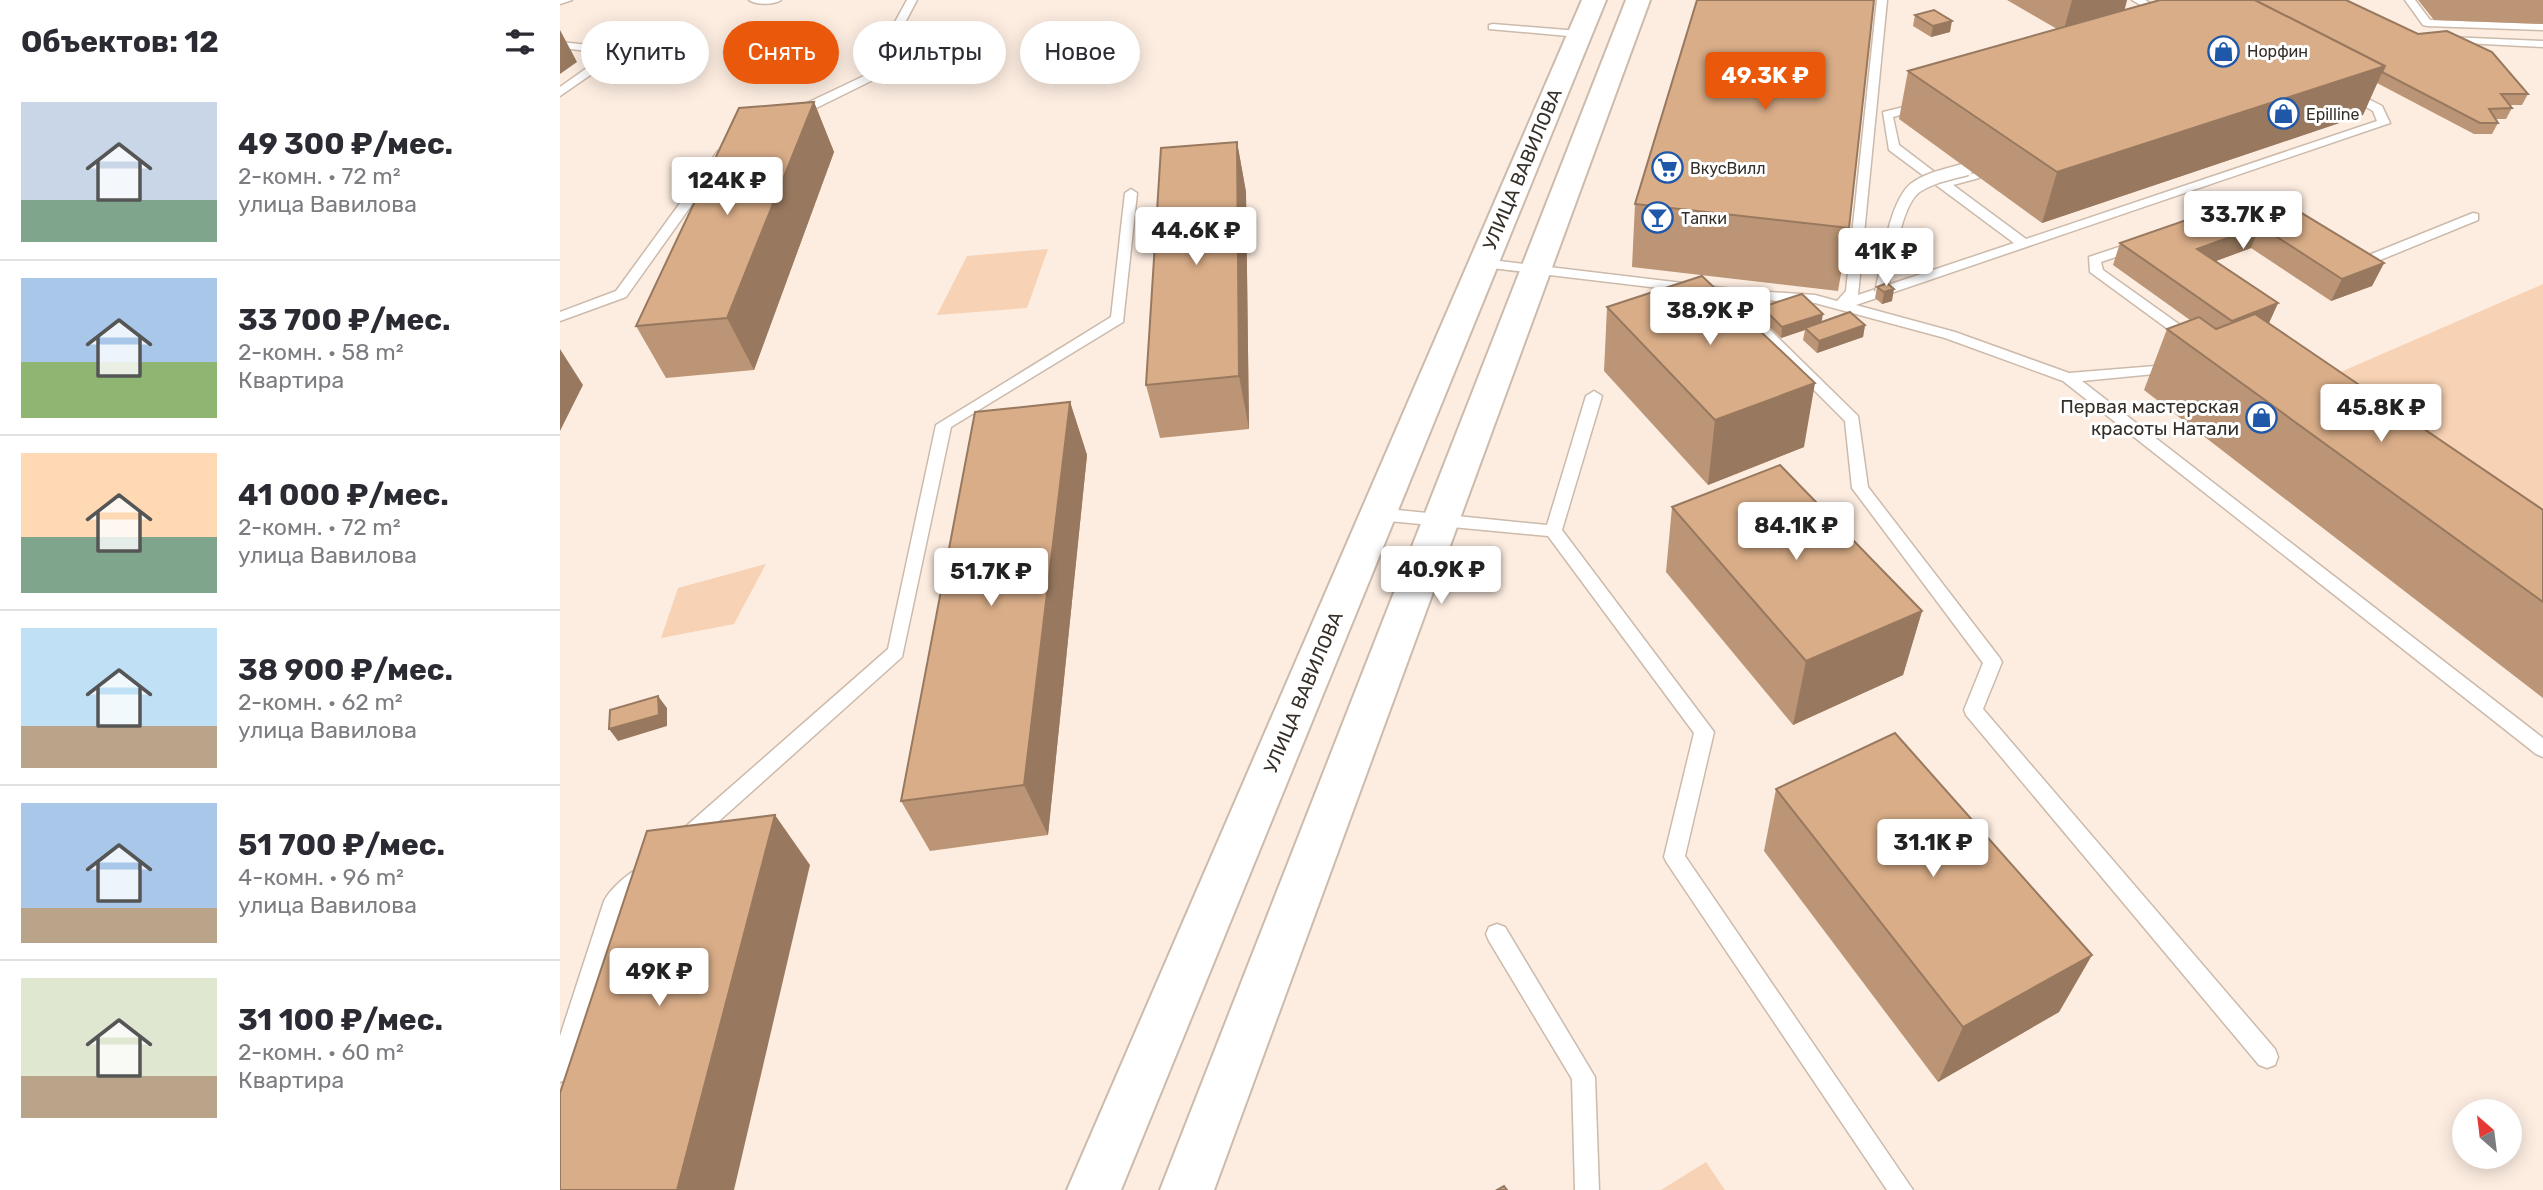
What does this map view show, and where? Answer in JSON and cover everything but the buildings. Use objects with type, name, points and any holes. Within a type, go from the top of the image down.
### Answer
[{"type":"street","points":[[1187,1190],[1638,0]]},
{"type":"street","name":"УЛИЦА ВАВИЛОВА","points":[[1094,1190],[1586,17]]},
{"type":"lane","points":[[560,1],[567,0]]},
{"type":"lane","points":[[754,0],[776,0]]},
{"type":"lane","points":[[778,121],[871,77],[912,0]]},
{"type":"lane","points":[[1840,306],[1853,292],[1882,0]]},
{"type":"lane","points":[[2137,0],[2160,12]]},
{"type":"lane","points":[[2410,0],[2427,23],[2543,26]]},
{"type":"lane","points":[[1493,27],[1586,17]]},
{"type":"lane","points":[[2439,40],[2543,44]]},
{"type":"lane","points":[[560,45],[619,51],[560,92]]},
{"type":"lane","points":[[1840,306],[2384,123],[2378,108],[2332,83]]},
{"type":"lane","points":[[1940,100],[1887,115],[1893,147],[2024,244]]},
{"type":"lane","points":[[560,317],[621,294],[730,143]]},
{"type":"lane","points":[[1881,293],[1904,206],[1911,192],[1927,182],[1974,169],[1944,184]]},
{"type":"lane","points":[[673,850],[896,652],[944,425],[1118,319],[1131,193]]},
{"type":"lane","points":[[2342,249],[2363,262],[2473,217]]},
{"type":"lane","points":[[2155,238],[2094,260],[2097,272],[2203,348]]},
{"type":"lane","points":[[1483,263],[1741,294],[1815,299],[1950,335],[2068,378],[2543,749]]},
{"type":"lane","points":[[1741,294],[1748,322],[1758,326],[1853,419],[1860,488],[1993,662],[1973,710],[2267,1057]]},
{"type":"lane","points":[[2068,378],[2197,365]]},
{"type":"lane","points":[[1553,531],[1594,396]]},
{"type":"lane","points":[[1378,514],[1553,531],[1704,732],[1674,857],[1901,1190]]},
{"type":"lane","points":[[560,1071],[615,901],[653,867]]},
{"type":"lane","points":[[1496,934],[1583,1077],[1587,1190]]},
{"type":"shaded area","points":[[1048,249],[1027,308],[937,315],[967,256]]},
{"type":"shaded area","points":[[2543,284],[2543,543],[2313,384]]},
{"type":"shaded area","points":[[766,564],[734,624],[661,638],[678,588]]},
{"type":"shaded area","points":[[1706,1162],[1725,1190],[1661,1190]]},
{"type":"place","name":"Норфин","points":[[2224,51]]},
{"type":"place","name":"Epilline","points":[[2283,114]]},
{"type":"place","name":"ВкусВилл","points":[[1667,168]]},
{"type":"place","name":"Тапки","points":[[1658,218]]},
{"type":"place","name":"Первая мастерская красоты Натали","points":[[2262,417]]}]
